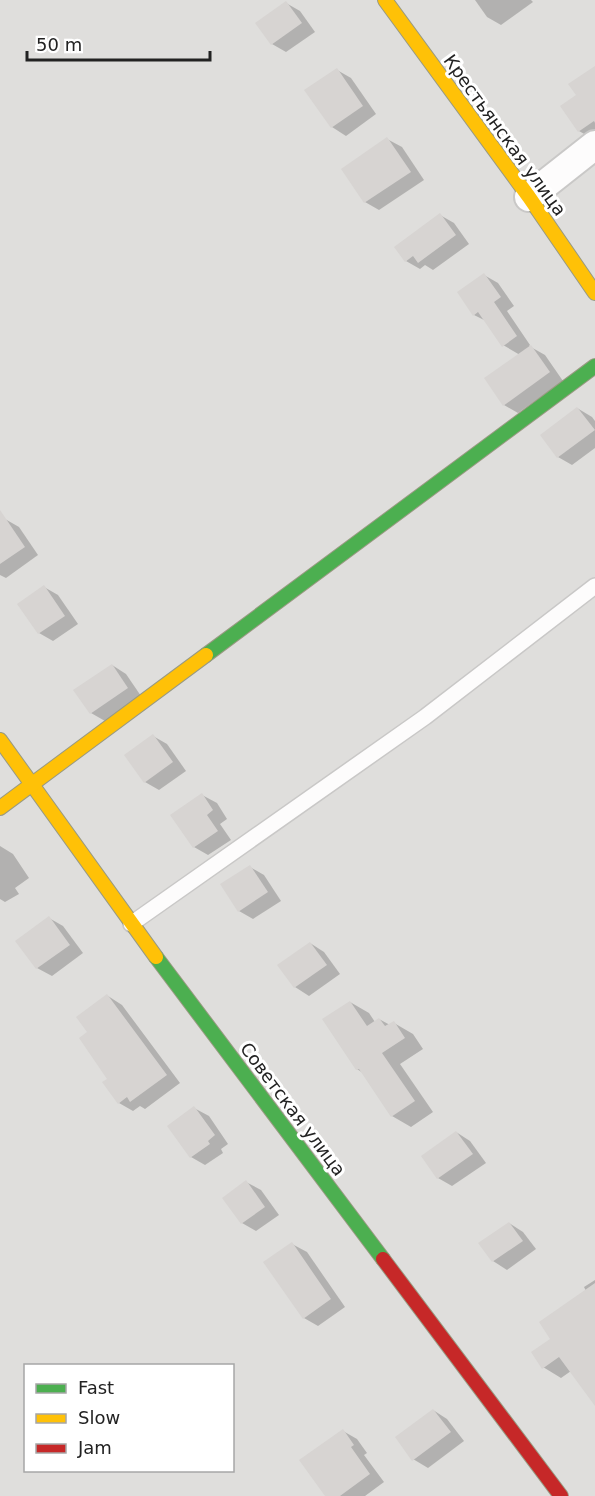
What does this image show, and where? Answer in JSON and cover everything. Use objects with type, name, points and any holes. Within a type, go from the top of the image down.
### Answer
[{"type":"street","name":"Крестьянская улица","points":[[385,0],[529,196],[595,293]]},
{"type":"street","points":[[529,196],[595,145]]},
{"type":"street","points":[[0,808],[595,366]]},
{"type":"street","name":"Советская улица","points":[[0,740],[131,924],[561,1496]]},
{"type":"lane","points":[[131,924],[425,717],[595,586]]},
{"type":"shaded area","points":[[0,0],[595,0],[595,1496],[0,1496]]},
{"type":"building","points":[[286,1],[302,23],[271,45],[255,23]]},
{"type":"building","points":[[595,66],[595,123],[594,121],[578,132],[560,106],[576,95],[568,84]]},
{"type":"building","points":[[337,68],[363,106],[331,128],[304,90]]},
{"type":"building","points":[[387,137],[411,172],[364,203],[341,169]]},
{"type":"building","points":[[440,213],[456,235],[418,263],[413,256],[405,262],[394,247]]},
{"type":"building","points":[[484,273],[501,297],[494,302],[517,336],[502,347],[478,312],[473,316],[457,292]]},
{"type":"building","points":[[531,345],[550,372],[503,406],[484,378]]},
{"type":"building","points":[[577,407],[595,430],[557,458],[540,435]]},
{"type":"building","points":[[0,510],[25,547],[0,564]]},
{"type":"building","points":[[44,585],[65,616],[38,634],[17,604]]},
{"type":"building","points":[[112,664],[128,688],[90,714],[73,690]]},
{"type":"building","points":[[153,734],[173,762],[144,783],[124,755]]},
{"type":"building","points":[[202,793],[213,810],[207,815],[218,831],[193,848],[170,815]]},
{"type":"building","points":[[250,865],[268,892],[238,912],[220,884]]},
{"type":"building","points":[[49,916],[70,945],[36,969],[15,941]]},
{"type":"building","points":[[310,942],[327,965],[294,988],[277,965]]},
{"type":"building","points":[[107,994],[167,1075],[130,1102],[127,1097],[118,1104],[102,1082],[107,1079],[79,1038],[87,1032],[76,1017]]},
{"type":"building","points":[[350,1001],[367,1026],[379,1018],[385,1026],[394,1021],[405,1038],[382,1053],[415,1101],[391,1117],[322,1019]]},
{"type":"building","points":[[194,1106],[215,1135],[208,1141],[210,1144],[190,1158],[167,1126]]},
{"type":"building","points":[[456,1131],[473,1154],[437,1179],[421,1156]]},
{"type":"building","points":[[246,1180],[265,1207],[241,1224],[222,1198]]},
{"type":"building","points":[[509,1222],[523,1241],[492,1262],[478,1243]]},
{"type":"building","points":[[292,1242],[331,1299],[303,1319],[263,1262]]},
{"type":"building","points":[[595,1283],[595,1406],[559,1357],[542,1369],[531,1352],[550,1339],[539,1322]]},
{"type":"building","points":[[433,1409],[451,1432],[412,1461],[395,1437]]},
{"type":"building","points":[[343,1429],[354,1445],[351,1447],[370,1474],[340,1496],[325,1496],[299,1460]]},
{"type":"traffic: fast","points":[[206,655],[595,366]]},
{"type":"traffic: fast","points":[[156,957],[383,1259]]},
{"type":"traffic: slow","points":[[385,0],[529,197],[595,293]]},
{"type":"traffic: slow","points":[[0,808],[206,655]]},
{"type":"traffic: slow","points":[[0,740],[156,957]]},
{"type":"traffic: jam","points":[[383,1259],[561,1496]]}]
